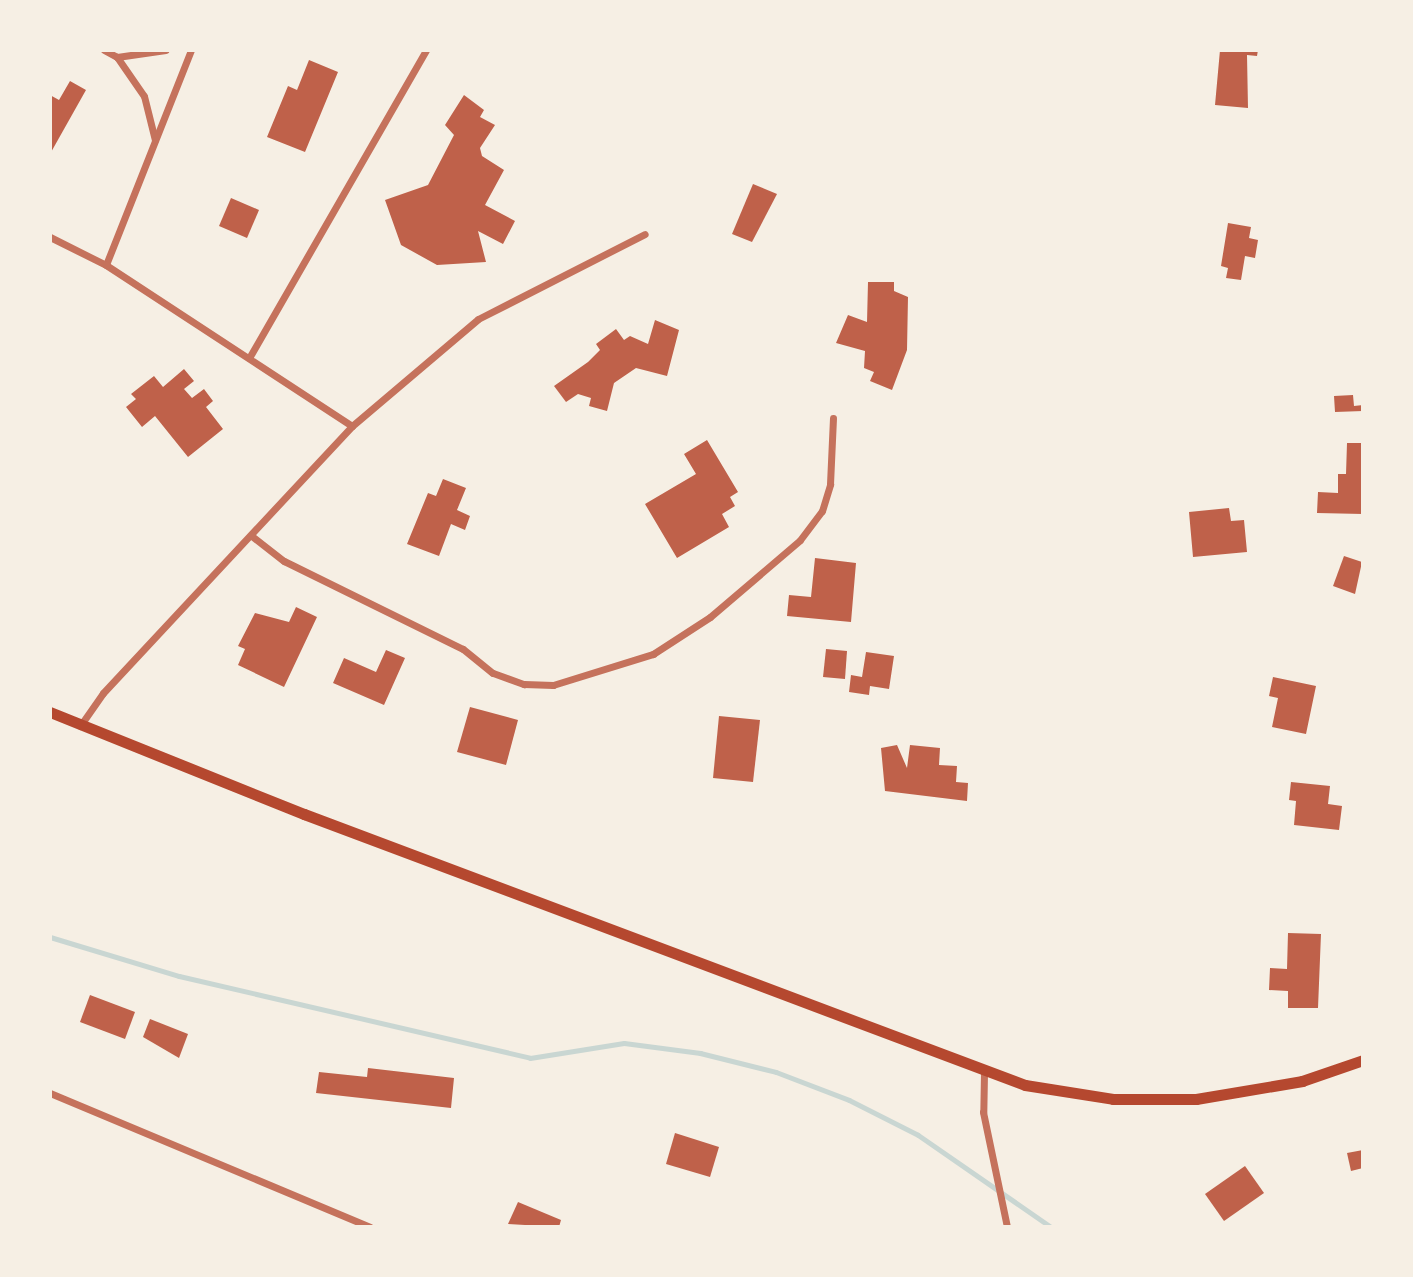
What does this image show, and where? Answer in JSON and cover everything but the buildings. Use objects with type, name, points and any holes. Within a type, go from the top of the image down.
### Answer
[{"type":"main road","points":[[50,712],[984,1073],[1082,1095],[1196,1099],[1291,1084],[1363,1060]]},
{"type":"street","points":[[104,50],[117,57],[144,96],[155,141]]},
{"type":"street","points":[[117,57],[165,50]]},
{"type":"street","points":[[106,265],[191,50]]},
{"type":"street","points":[[249,358],[426,50]]},
{"type":"street","points":[[80,726],[103,693],[253,537],[352,426],[478,319],[645,234]]},
{"type":"street","points":[[50,237],[106,265],[352,426]]},
{"type":"street","points":[[253,537],[284,561],[463,649],[493,673],[524,684],[553,685],[653,654],[710,617],[800,540],[822,511],[830,484],[833,418]]},
{"type":"street","points":[[984,1073],[983,1112],[1007,1227]]},
{"type":"street","points":[[50,1093],[370,1227]]},
{"type":"waterway","points":[[50,937],[179,976],[530,1058],[624,1043],[700,1053],[776,1072],[849,1100],[918,1135],[1051,1227]]}]
